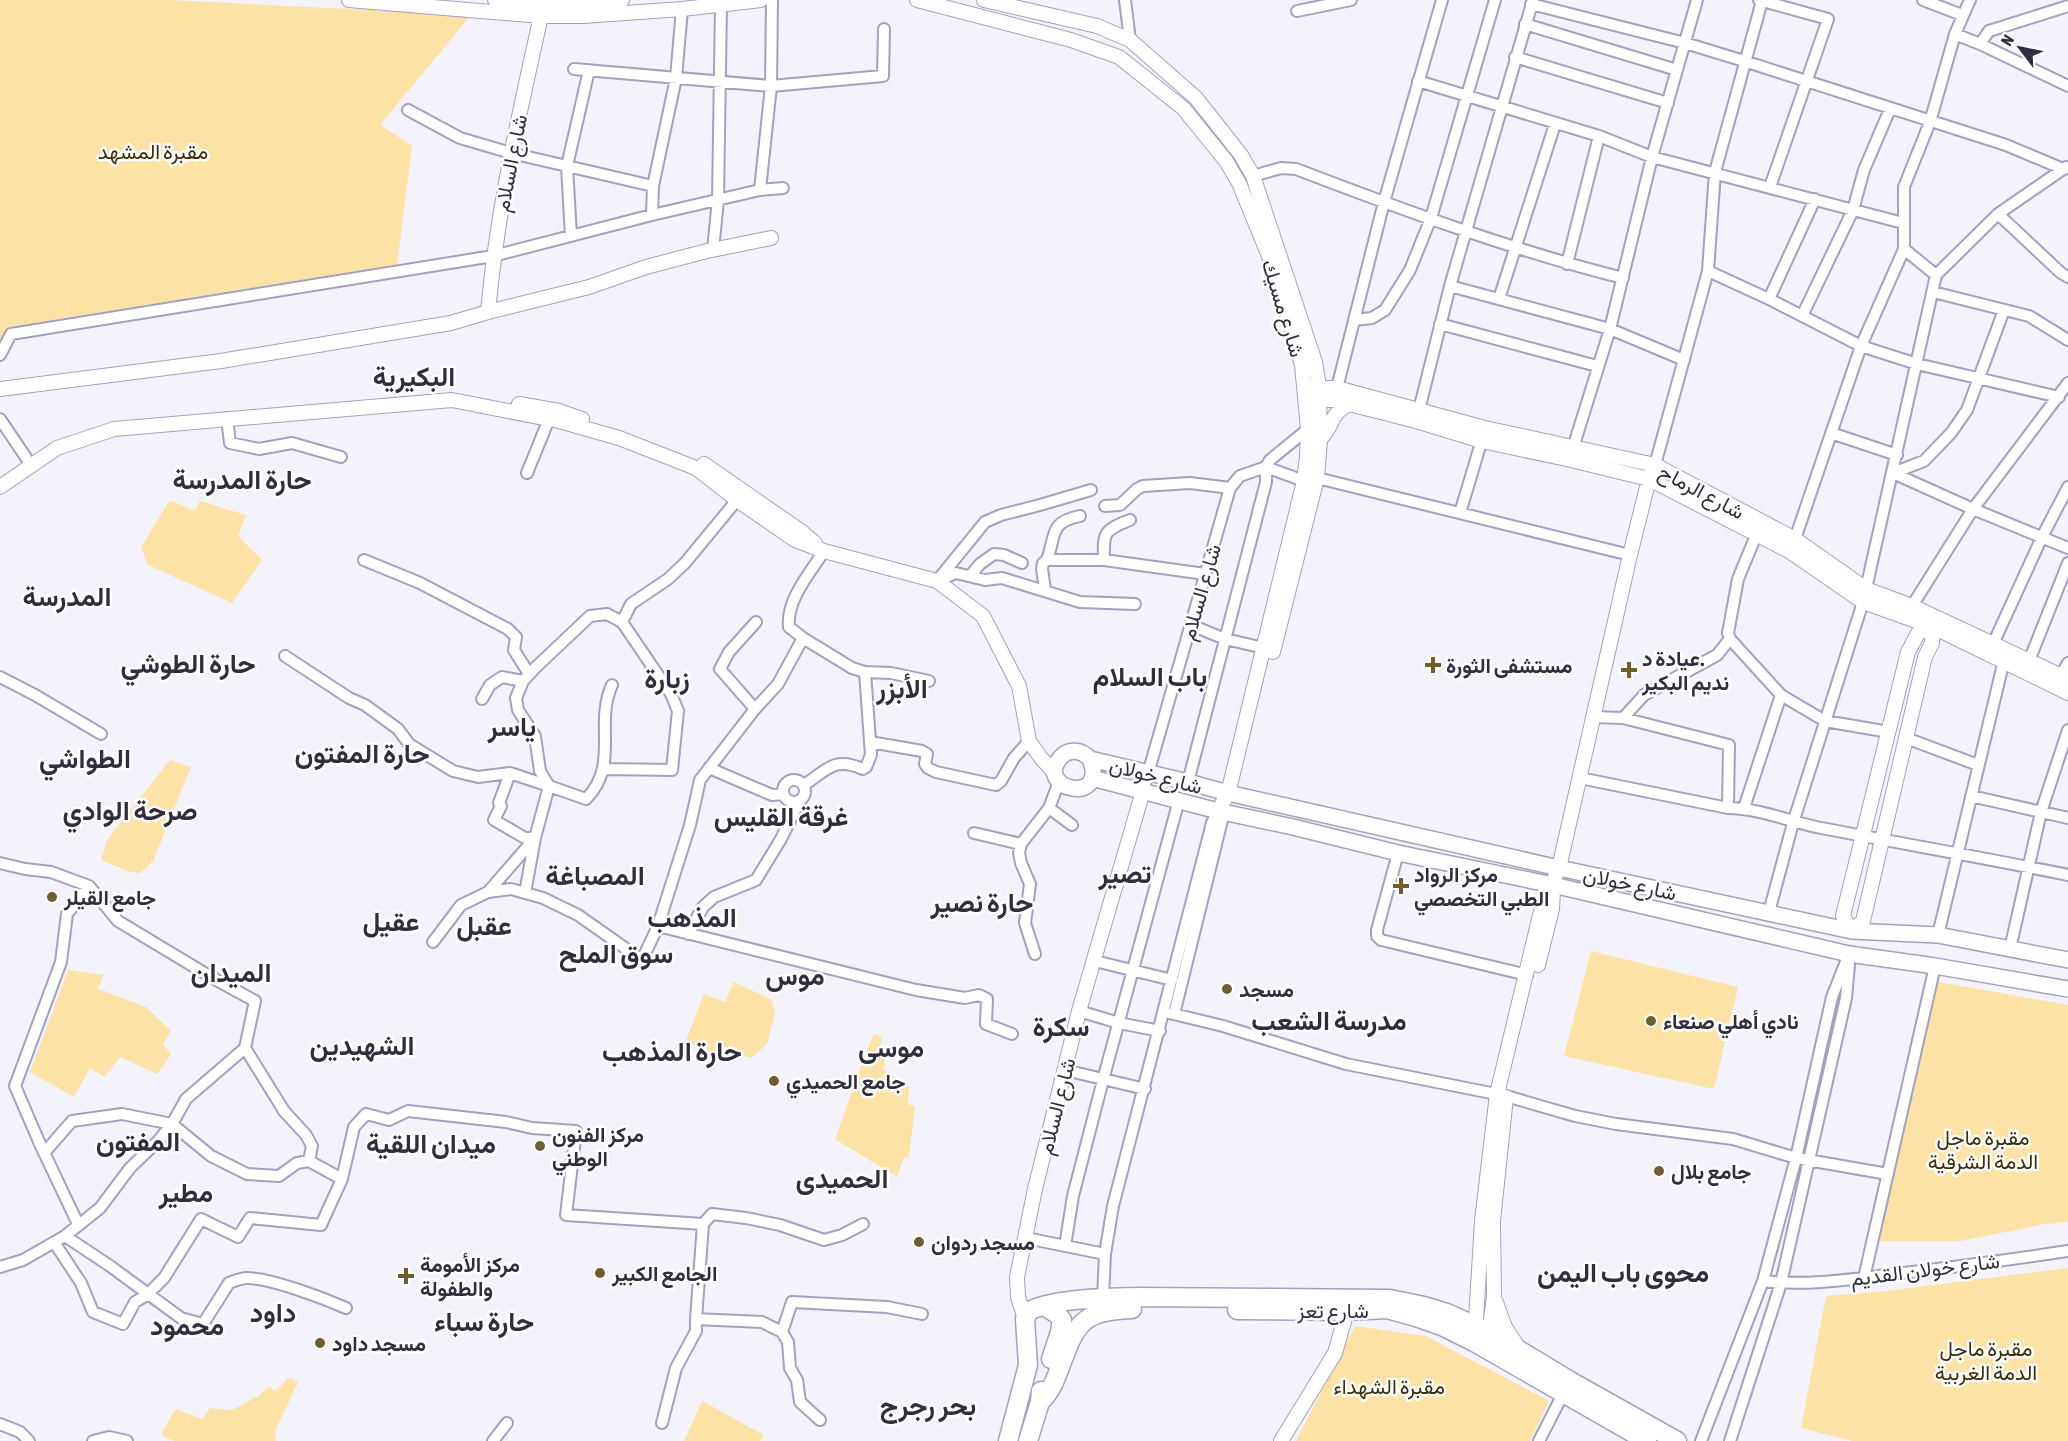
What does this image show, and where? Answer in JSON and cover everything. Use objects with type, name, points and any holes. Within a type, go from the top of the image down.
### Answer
[{"type":"main road","points":[[1081,752],[1090,759],[1094,768],[1092,778],[1083,788],[1070,789],[1057,778],[1059,759],[1065,754],[1081,752]]},
{"type":"main road","name":"شارع خولان","points":[[1090,759],[1232,794],[1559,868],[1852,931],[1938,935],[2068,960]]},
{"type":"main road","points":[[1111,782],[1106,778],[1106,771],[1109,766],[1115,764]]},
{"type":"main road","name":"شارع خولان","points":[[1092,778],[1398,854],[1553,885],[1849,954],[2068,989]]},
{"type":"main road","points":[[1293,827],[1296,808]]},
{"type":"main road","points":[[1849,954],[1852,931]]},
{"type":"main road","name":"شارع تعز","points":[[1044,1306],[1103,1298],[1390,1299],[1436,1310],[1482,1338],[1563,1394],[1636,1438]]},
{"type":"main road","points":[[1008,1441],[1028,1365],[1025,1319],[1029,1311],[1044,1306],[1062,1320],[1041,1388],[1040,1402],[1028,1441]]},
{"type":"main road","name":"شارع تعز","points":[[1040,1402],[1053,1385],[1066,1350],[1080,1322],[1096,1313],[1136,1308],[1347,1311],[1387,1309],[1521,1352],[1677,1441]]},
{"type":"street","points":[[348,0],[541,16],[585,6],[614,3],[682,9],[761,0]]},
{"type":"street","points":[[495,0],[541,5],[585,6]]},
{"type":"street","points":[[760,190],[771,86],[772,0]]},
{"type":"street","name":"شارع مسيك","points":[[917,0],[1071,40],[1119,57],[1183,108],[1226,161],[1239,183],[1273,266],[1312,393],[1320,440],[1232,794],[1222,812]]},
{"type":"street","name":"شارع مسيك","points":[[984,0],[1097,26],[1130,40],[1196,98],[1241,155],[1253,176],[1315,363],[1308,429],[1307,457],[1310,480],[1264,648],[1232,794]]},
{"type":"street","points":[[1125,0],[1130,40]]},
{"type":"street","points":[[1297,11],[1352,0]]},
{"type":"street","points":[[1336,388],[1384,202],[1442,0]]},
{"type":"street","points":[[1354,320],[1372,318],[1385,310],[1410,270],[1431,218],[1496,0]]},
{"type":"street","points":[[1573,448],[1610,329],[1652,157],[1697,0]]},
{"type":"street","points":[[1482,1338],[1488,1221],[1501,1095],[1542,907],[1559,868],[1592,717],[1649,479],[1655,465],[1708,271],[1715,172],[1761,0],[1828,19],[1770,187]]},
{"type":"street","points":[[1923,0],[1962,15]]},
{"type":"street","points":[[1795,540],[1861,346],[1904,249],[1904,187],[1930,122],[1955,34],[1970,0]]},
{"type":"street","points":[[1419,410],[1450,286],[1532,2],[1744,61],[2006,145],[2066,168]]},
{"type":"street","points":[[713,250],[718,200],[721,5]]},
{"type":"street","points":[[1980,44],[1989,31],[2063,7],[2068,16]]},
{"type":"street","points":[[652,215],[653,186],[676,78],[682,9]]},
{"type":"street","name":"شارع السلام","points":[[488,312],[493,256],[511,153],[541,16]]},
{"type":"street","points":[[1525,24],[1677,70]]},
{"type":"street","points":[[574,69],[771,86],[883,76],[884,29]]},
{"type":"street","points":[[1955,34],[2068,86]]},
{"type":"street","points":[[1515,57],[1668,103]]},
{"type":"street","points":[[571,236],[567,166],[589,70]]},
{"type":"street","points":[[1419,81],[1599,136],[1652,157],[1903,224]]},
{"type":"street","points":[[1802,316],[1853,210],[1864,170],[1890,108]]},
{"type":"street","points":[[408,110],[460,138],[511,153],[653,186]]},
{"type":"street","points":[[1499,299],[1555,124]]},
{"type":"street","points":[[1567,264],[1599,136]]},
{"type":"street","points":[[1253,176],[1281,168],[1296,169],[1516,247],[1567,264],[1623,278]]},
{"type":"street","points":[[1769,912],[1793,823],[1864,596],[1936,275],[1998,214],[2066,168]]},
{"type":"street","points":[[0,355],[11,334],[493,256],[652,215],[760,190],[783,188]]},
{"type":"street","points":[[1768,299],[1815,199]]},
{"type":"street","points":[[1998,214],[2068,277]]},
{"type":"street","points":[[0,389],[221,361],[451,323],[589,287],[646,267],[771,238]]},
{"type":"street","points":[[1904,249],[1936,275]]},
{"type":"street","points":[[1708,271],[1861,346],[1917,364],[2059,397]]},
{"type":"street","points":[[1450,286],[1610,329],[1684,360]]},
{"type":"street","points":[[1933,292],[2029,316],[2068,339]]},
{"type":"street","points":[[1893,473],[1924,461],[1951,433],[1966,410],[2004,310]]},
{"type":"street","points":[[1440,324],[1597,366]]},
{"type":"street","points":[[1912,606],[1973,509],[2068,383]]},
{"type":"street","name":"شارع الرماح","points":[[1312,393],[1336,388],[1419,410],[1484,434],[1571,460],[1649,479],[1757,533],[1864,596],[2064,677]]},
{"type":"street","name":"شارع الرماح","points":[[1312,393],[1416,421],[1573,448],[1655,465],[1795,540],[1864,596],[1912,606],[1937,624],[2001,652],[2068,693]]},
{"type":"street","points":[[0,487],[57,448],[114,429],[452,400],[549,419],[619,438],[696,468],[795,540],[824,551],[937,581],[983,616],[1018,686],[1032,746],[1057,778],[1049,808],[1021,844],[1019,854],[1030,884],[1025,923],[1035,954]]},
{"type":"street","points":[[476,405],[507,402],[559,411],[619,430],[700,461],[802,532],[824,551]]},
{"type":"street","points":[[1320,440],[1327,433],[1333,415],[1349,404]]},
{"type":"street","points":[[227,418],[230,443],[259,449],[292,444],[341,457]]},
{"type":"street","points":[[0,419],[30,465]]},
{"type":"street","points":[[527,473],[549,419]]},
{"type":"street","points":[[1188,782],[1266,482],[1266,467],[1270,460],[1308,429]]},
{"type":"street","points":[[1831,433],[1897,455]]},
{"type":"street","points":[[1460,513],[1484,434]]},
{"type":"street","points":[[1105,506],[1120,505],[1143,486],[1190,483],[1230,488],[1240,477],[1266,467],[1310,480],[1460,513],[1630,555]]},
{"type":"street","points":[[1893,473],[2068,548]]},
{"type":"street","points":[[1938,935],[1978,765],[2001,652],[2042,537],[2068,487]]},
{"type":"street","name":"شارع السلام","points":[[1025,1319],[1018,1297],[1017,1277],[1035,1189],[1080,1011],[1230,488]]},
{"type":"street","points":[[937,581],[985,522],[1001,515],[1091,490]]},
{"type":"street","points":[[622,622],[631,604],[668,579],[685,563],[737,500]]},
{"type":"street","points":[[1045,590],[1043,563],[1047,560],[1057,526],[1065,519],[1080,516]]},
{"type":"street","points":[[1104,560],[1105,536],[1112,527],[1130,520]]},
{"type":"street","points":[[1757,533],[1738,579],[1728,633],[1730,639],[1781,695],[1826,721],[1889,732]]},
{"type":"street","points":[[824,551],[791,603],[787,615],[789,627],[852,668],[929,681]]},
{"type":"street","points":[[970,576],[980,564],[994,554],[1022,562]]},
{"type":"street","points":[[363,560],[420,583],[508,629],[516,637],[514,650],[526,678]]},
{"type":"street","points":[[1047,560],[1104,560],[1205,574]]},
{"type":"street","points":[[2029,661],[2068,563]]},
{"type":"street","points":[[937,581],[956,573],[985,580],[1002,578],[1080,602],[1135,604]]},
{"type":"street","points":[[525,893],[535,838],[549,786],[540,771],[535,736],[518,710],[516,698],[526,678],[590,616],[607,614],[622,622],[671,694],[678,711],[672,770],[605,769]]},
{"type":"street","points":[[755,709],[720,669],[729,652],[756,622]]},
{"type":"street","points":[[1937,624],[1932,643],[1924,657],[1863,921],[1852,931],[1843,916],[1908,652],[1918,633],[1937,624]]},
{"type":"street","points":[[1191,625],[1226,639],[1264,648]]},
{"type":"street","points":[[433,942],[461,905],[488,892],[511,889],[543,898],[578,915],[642,960],[658,926],[690,825],[700,780],[755,709],[778,684],[803,638]]},
{"type":"street","points":[[1623,717],[1644,695],[1717,655],[1730,639]]},
{"type":"street","points":[[285,656],[349,698],[365,705],[398,729],[409,744],[453,771],[478,777],[510,773],[586,799],[596,789],[605,769],[605,719],[612,684]]},
{"type":"street","points":[[2064,677],[2068,663]]},
{"type":"street","points":[[804,785],[836,763],[863,769],[866,767],[871,755],[865,672]]},
{"type":"street","points":[[0,677],[101,734]]},
{"type":"street","points":[[482,699],[490,685],[502,677],[526,678]]},
{"type":"street","points":[[1744,808],[1781,695]]},
{"type":"street","points":[[1592,717],[1623,717],[1729,745],[1728,808]]},
{"type":"street","points":[[2010,949],[2041,812],[2068,730]]},
{"type":"street","points":[[1906,738],[1978,765]]},
{"type":"street","points":[[870,742],[922,752],[927,754],[925,764],[936,772],[996,785],[1001,782],[1014,758],[1032,746],[1065,754]]},
{"type":"street","points":[[709,768],[772,795],[783,794]]},
{"type":"street","points":[[510,773],[499,803],[501,806],[494,820],[525,838],[535,838]]},
{"type":"street","points":[[1580,778],[1728,808],[1744,808],[1793,823],[1958,852],[2068,875]]},
{"type":"street","points":[[688,934],[704,907],[714,897],[756,880],[806,792],[804,785],[797,780],[790,781],[784,786],[783,794],[787,800],[799,802]]},
{"type":"street","points":[[1971,796],[2068,818]]},
{"type":"street","points":[[1065,1246],[1073,1196],[1179,800]]},
{"type":"street","points":[[1049,808],[1072,825]]},
{"type":"street","points":[[1169,1013],[1172,980],[1212,823],[1222,812]]},
{"type":"street","points":[[1103,1298],[1105,1254],[1113,1206],[1160,1031],[1169,1013],[1223,816],[1222,812]]},
{"type":"street","points":[[974,832],[1021,844]]},
{"type":"street","points":[[488,892],[535,838]]},
{"type":"street","points":[[1398,854],[1377,930],[1377,936],[1381,940],[1527,975]]},
{"type":"street","points":[[0,863],[51,872],[89,886],[118,921],[211,978],[255,1001],[244,1048],[186,1099],[172,1124],[130,1168],[100,1208],[54,1242],[23,1260],[0,1267]]},
{"type":"street","points":[[1501,1095],[1552,909],[1553,885]]},
{"type":"street","points":[[78,1224],[15,1086],[62,962],[67,914],[89,886]]},
{"type":"street","points":[[658,926],[916,990],[965,998],[979,995],[987,999],[986,1024],[1012,1034]]},
{"type":"street","points":[[1701,1441],[1763,1281],[1796,1158],[1832,997],[1849,954]]},
{"type":"street","points":[[1730,1441],[1781,1283],[1846,998],[1849,954]]},
{"type":"street","points":[[1095,961],[1172,980]]},
{"type":"street","points":[[1864,1278],[1935,966]]},
{"type":"street","points":[[1080,1011],[1119,1023],[1160,1031]]},
{"type":"street","points":[[1169,1013],[1223,1026],[1346,1064],[1501,1095],[1575,1116],[1616,1124],[1733,1139],[1796,1158],[1888,1174]]},
{"type":"street","points":[[244,1048],[284,1111],[312,1146],[309,1161]]},
{"type":"street","points":[[1065,1070],[1145,1089]]},
{"type":"street","points":[[54,1242],[81,1283],[93,1312],[123,1324],[135,1302],[147,1295],[164,1278],[201,1219],[238,1237],[250,1218],[321,1226],[342,1179],[354,1127],[366,1114],[388,1120],[408,1111],[506,1122],[532,1128],[576,1131],[566,1215],[703,1224]]},
{"type":"street","points":[[44,1153],[72,1121],[122,1114],[172,1124],[211,1156],[248,1174],[279,1176],[297,1163],[309,1161],[342,1179]]},
{"type":"street","points":[[662,1423],[676,1368],[696,1331],[703,1224],[712,1214],[780,1225],[824,1240],[842,1235],[863,1224]]},
{"type":"street","points":[[1488,1221],[1494,1297],[1504,1327],[1521,1352]]},
{"type":"street","points":[[64,1236],[110,1266],[181,1318],[203,1324],[229,1283],[246,1278],[302,1292],[346,1308]]},
{"type":"street","points":[[1026,1238],[1105,1254]]},
{"type":"street","name":"شارع خولان القديم","points":[[1763,1281],[1781,1283],[1864,1278],[2068,1251]]},
{"type":"street","points":[[1482,1338],[1494,1297]]},
{"type":"street","points":[[782,1332],[792,1302],[887,1307],[922,1314]]},
{"type":"street","points":[[1281,1441],[1335,1353],[1347,1311]]},
{"type":"street","points":[[696,1319],[762,1322],[782,1332],[788,1342],[790,1368],[797,1380],[800,1402],[820,1420]]},
{"type":"street","points":[[1539,1441],[1563,1394]]},
{"type":"street","points":[[493,1441],[507,1423]]},
{"type":"street","points":[[0,1425],[20,1432],[29,1441]]},
{"type":"street","points":[[93,1441],[109,1437],[127,1441]]},
{"type":"green space","name":"مقبرة المشهد","points":[[0,0],[171,0],[471,15],[380,125],[412,146],[397,265],[9,327],[0,342]]},
{"type":"green space","points":[[170,500],[194,511],[200,501],[246,515],[238,536],[262,560],[232,603],[148,565],[141,547]]},
{"type":"green space","points":[[170,760],[191,767],[153,861],[140,873],[130,872],[101,860],[107,840]]},
{"type":"green space","name":"نادي أهلي صنعاء","points":[[1591,951],[1738,987],[1714,1089],[1564,1056]]},
{"type":"green space","points":[[68,970],[104,975],[98,989],[146,1007],[171,1031],[163,1045],[171,1054],[157,1074],[120,1057],[104,1077],[90,1068],[74,1097],[30,1072]]},
{"type":"green space","name":"مقبرة ماجل الدمة الشرقية","points":[[1934,981],[2068,1005],[2068,1222],[2045,1224],[1960,1241],[1876,1241]]},
{"type":"green space","points":[[734,982],[772,1000],[775,1013],[767,1044],[751,1058],[723,1047],[717,1054],[685,1043],[704,994],[725,1002]]},
{"type":"green space","points":[[874,1034],[882,1037],[879,1051],[887,1053],[883,1069],[909,1087],[908,1104],[915,1107],[909,1158],[904,1157],[897,1177],[835,1139]]},
{"type":"green space","name":"مقبرة ماجل الدمة الغربية","points":[[2068,1268],[2068,1441],[1852,1441],[1801,1428],[1826,1296],[1886,1291]]},
{"type":"green space","name":"مقبرة الشهداء","points":[[1355,1326],[1426,1336],[1549,1401],[1530,1441],[1296,1441]]},
{"type":"green space","points":[[289,1378],[298,1382],[275,1431],[276,1441],[174,1441],[161,1435],[175,1409],[202,1419],[210,1408],[232,1410],[258,1396],[269,1387],[275,1391]]},
{"type":"green space","points":[[702,1401],[764,1435],[760,1441],[684,1441]]},
{"type":"place","name":"مستشفى الثورة","points":[[1433,665]]},
{"type":"place","name":"عيادة د. نديم البكير","points":[[1629,670]]},
{"type":"place","name":"مركز الرواد الطبي التخصصي","points":[[1401,886]]},
{"type":"place","name":"جامع القيلر","points":[[52,897]]},
{"type":"place","name":"مسجد","points":[[1227,989]]},
{"type":"place","name":"نادي أهلي صنعاء","points":[[1651,1021]]},
{"type":"place","name":"جامع الحميدي","points":[[774,1081]]},
{"type":"place","name":"مركز الفنون الوطني","points":[[540,1146]]},
{"type":"place","name":"جامع بلال","points":[[1659,1171]]},
{"type":"place","name":"مسجد ردوان","points":[[919,1242]]},
{"type":"place","name":"الجامع الكبير","points":[[600,1273]]},
{"type":"place","name":"مركز الأمومة والطفولة","points":[[406,1276]]},
{"type":"place","name":"مسجد داود","points":[[320,1343]]},
{"type":"district","name":"البكيرية","points":[[414,376]]},
{"type":"district","name":"حارة المدرسة","points":[[242,479]]},
{"type":"district","name":"المدرسة","points":[[67,596]]},
{"type":"district","name":"حارة الطوشي","points":[[188,663]]},
{"type":"district","name":"باب السلام","points":[[1150,676]]},
{"type":"district","name":"زبارة","points":[[667,678]]},
{"type":"district","name":"الأبزر","points":[[902,688]]},
{"type":"district","name":"ياسر","points":[[512,726]]},
{"type":"district","name":"حارة المفتون","points":[[362,753]]},
{"type":"district","name":"الطواشي","points":[[85,758]]},
{"type":"district","name":"صرحة الوادي","points":[[130,810]]},
{"type":"district","name":"غرقة القليس","points":[[781,816]]},
{"type":"district","name":"تصير","points":[[1125,873]]},
{"type":"district","name":"المصباغة","points":[[595,875]]},
{"type":"district","name":"حارة نصير","points":[[982,902]]},
{"type":"district","name":"المذهب","points":[[692,917]]},
{"type":"district","name":"عقيل","points":[[391,921]]},
{"type":"district","name":"عقبل","points":[[484,925]]},
{"type":"district","name":"سوق الملح","points":[[616,953]]},
{"type":"district","name":"الميدان","points":[[231,972]]},
{"type":"district","name":"موس","points":[[795,975]]},
{"type":"district","name":"مدرسة الشعب","points":[[1329,1020]]},
{"type":"district","name":"سكرة","points":[[1061,1026]]},
{"type":"district","name":"الشهيدين","points":[[362,1045]]},
{"type":"district","name":"موسى","points":[[891,1047]]},
{"type":"district","name":"حارة المذهب","points":[[672,1051]]},
{"type":"district","name":"المفتون","points":[[138,1141]]},
{"type":"district","name":"ميدان اللقية","points":[[431,1143]]},
{"type":"district","name":"الحميدى","points":[[842,1178]]},
{"type":"district","name":"مطير","points":[[186,1192]]},
{"type":"district","name":"محوى باب اليمن","points":[[1623,1272]]},
{"type":"district","name":"داود","points":[[273,1312]]},
{"type":"district","name":"حارة سباء","points":[[484,1321]]},
{"type":"district","name":"محمود","points":[[187,1325]]},
{"type":"district","name":"بحر رجرج","points":[[928,1405]]}]
